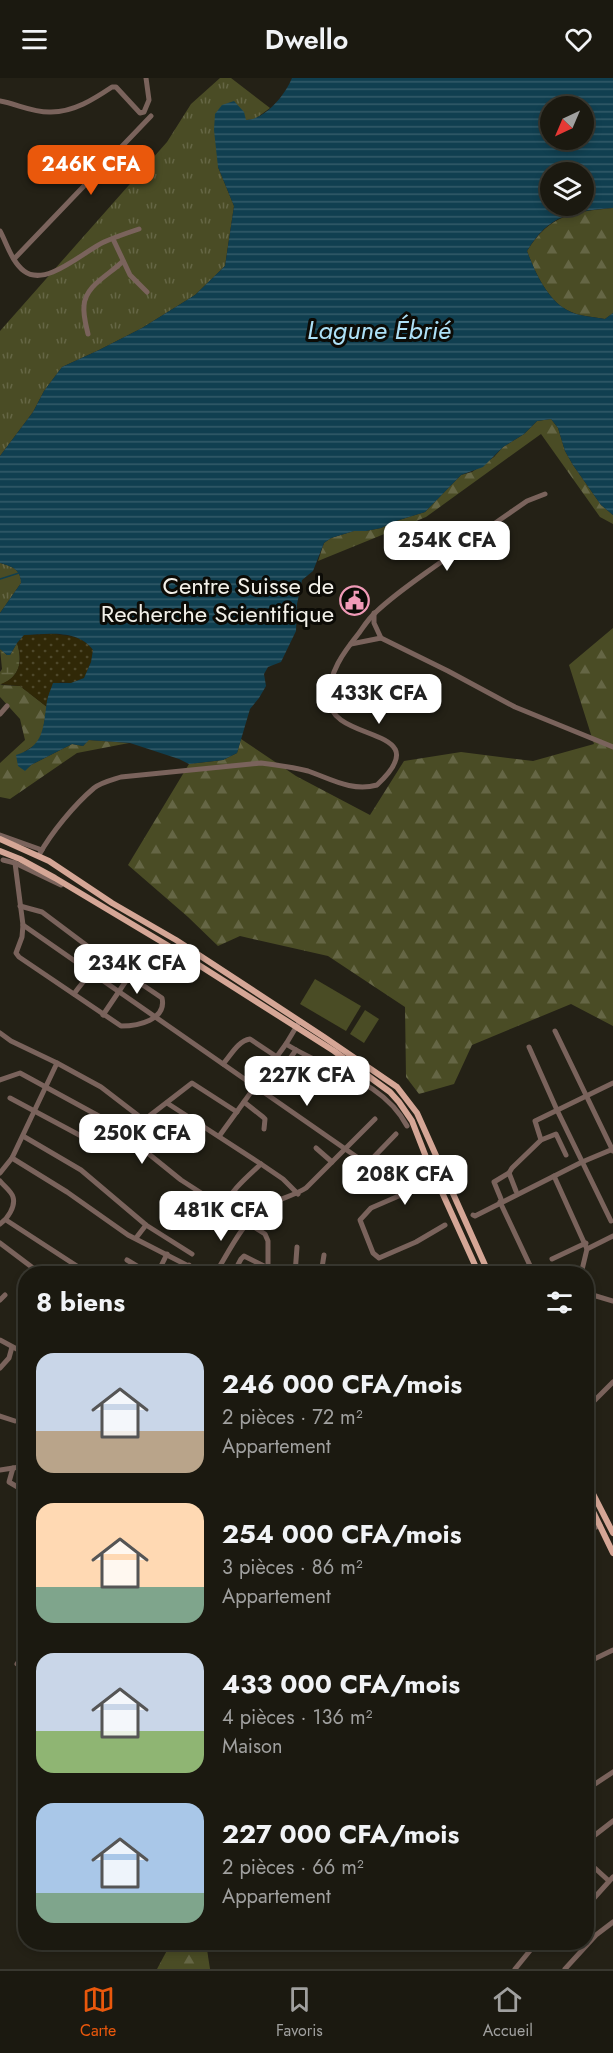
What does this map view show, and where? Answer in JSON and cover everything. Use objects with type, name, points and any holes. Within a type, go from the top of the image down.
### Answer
[{"type":"main road","points":[[0,837],[40,853],[112,903],[176,940],[382,1076],[406,1097],[426,1132],[485,1266]]},
{"type":"main road","points":[[17,861],[26,849]]},
{"type":"main road","points":[[3,852],[79,893],[172,948],[334,1051],[390,1092],[412,1121],[475,1266]]},
{"type":"main road","points":[[594,1496],[613,1533]]},
{"type":"main road","points":[[594,1514],[613,1553]]},
{"type":"street","points":[[0,101],[50,113],[89,102],[112,87],[116,87],[140,112],[144,112],[148,107],[149,90],[146,78]]},
{"type":"street","points":[[14,259],[151,116]]},
{"type":"street","points":[[0,231],[14,259],[24,271],[32,275],[47,274],[60,269],[97,246],[139,229]]},
{"type":"street","points":[[113,239],[130,275],[147,292]]},
{"type":"street","points":[[88,334],[85,300],[99,281],[123,261]]},
{"type":"street","points":[[0,837],[40,853],[69,815],[94,788],[121,777],[261,763],[300,769],[357,788],[377,785],[391,769],[396,756],[395,748],[388,741],[344,723],[333,714],[328,701],[330,681],[337,664],[374,613],[527,501],[544,494]]},
{"type":"street","points":[[374,613],[381,638]]},
{"type":"street","points":[[351,644],[381,638],[515,707],[613,747]]},
{"type":"street","points":[[0,714],[7,705]]},
{"type":"street","points":[[3,852],[1,861],[17,861],[20,906],[22,925],[22,938],[16,953],[19,957],[124,1027],[155,1018],[161,1012],[162,998],[130,975],[129,970],[112,957],[94,951],[42,912],[20,906]]},
{"type":"street","points":[[22,925],[366,1163],[396,1134]]},
{"type":"street","points":[[74,994],[93,969],[96,957],[94,951]]},
{"type":"street","points":[[103,1015],[130,975]]},
{"type":"street","points":[[219,1135],[286,1044],[300,1021]]},
{"type":"street","points":[[500,1201],[613,1149],[555,1031]]},
{"type":"street","points":[[0,1033],[11,1041],[106,1090],[144,1120],[192,1083],[237,1112]]},
{"type":"street","points":[[223,1064],[239,1044],[250,1039],[286,1064],[296,1050]]},
{"type":"street","points":[[286,1044],[378,1092],[395,1108],[407,1126]]},
{"type":"street","points":[[529,1047],[611,1221]]},
{"type":"street","points":[[0,1173],[12,1158],[57,1063]]},
{"type":"street","points":[[0,1080],[18,1073],[108,1121],[181,1180],[267,1237],[268,1266]]},
{"type":"street","points":[[541,1140],[535,1121],[613,1083]]},
{"type":"street","points":[[10,1098],[83,1137]]},
{"type":"street","points":[[244,1102],[263,1116],[264,1129]]},
{"type":"street","points":[[167,1103],[283,1179],[298,1194]]},
{"type":"street","points":[[220,1266],[247,1224],[263,1208],[298,1194],[321,1175],[375,1119]]},
{"type":"street","points":[[530,1266],[500,1201],[494,1182],[509,1173],[541,1140],[556,1134],[566,1155]]},
{"type":"street","points":[[23,1136],[81,1170],[146,1225],[192,1254]]},
{"type":"street","points":[[316,1148],[332,1162]]},
{"type":"street","points":[[12,1158],[67,1192],[128,1235],[189,1265]]},
{"type":"street","points":[[223,1209],[241,1181],[261,1164]]},
{"type":"street","points":[[433,1172],[415,1182],[401,1195],[370,1208],[360,1220],[373,1252],[379,1258],[416,1242],[445,1225]]},
{"type":"street","points":[[509,1173],[516,1191]]},
{"type":"street","points":[[500,1201],[516,1191],[554,1176]]},
{"type":"street","points":[[554,1176],[586,1246],[582,1266]]},
{"type":"street","points":[[0,1181],[14,1198],[6,1220],[0,1224]]},
{"type":"street","points":[[6,1220],[78,1266]]},
{"type":"street","points":[[136,1238],[146,1225]]},
{"type":"street","points":[[552,1259],[613,1236]]},
{"type":"street","points":[[0,1243],[30,1266]]},
{"type":"street","points":[[296,1266],[297,1247]]},
{"type":"street","points":[[162,1266],[167,1254]]},
{"type":"street","points":[[322,1266],[324,1255]]},
{"type":"street","points":[[238,1266],[244,1256],[261,1266]]},
{"type":"street","points":[[127,1260],[137,1266]]},
{"type":"street","points":[[0,1300],[5,1295]]},
{"type":"street","points":[[594,1295],[613,1301]]},
{"type":"street","points":[[0,1340],[18,1350]]},
{"type":"street","points":[[0,1368],[9,1358],[12,1347]]},
{"type":"street","points":[[594,1401],[613,1382]]},
{"type":"street","points":[[0,1416],[15,1421]]},
{"type":"street","points":[[13,1467],[9,1482],[18,1487]]},
{"type":"street","points":[[0,1470],[18,1467]]},
{"type":"street","points":[[594,1529],[600,1526]]},
{"type":"street","points":[[594,1659],[613,1650]]},
{"type":"street","points":[[594,1785],[613,1772]]},
{"type":"street","points":[[594,1835],[613,1821]]},
{"type":"street","points":[[594,1866],[611,1879],[594,1898]]},
{"type":"street","points":[[594,1937],[613,1922]]},
{"type":"street","points":[[515,1969],[530,1950]]},
{"type":"street","points":[[565,1969],[582,1950]]},
{"type":"green space","points":[[220,78],[231,78],[270,108],[255,119],[246,120],[218,167],[234,206],[225,266],[195,295],[142,328],[62,367],[44,391],[33,412],[0,456],[0,331],[167,142],[191,104]]},
{"type":"green space","points":[[613,208],[613,313],[605,319],[571,312],[553,299],[538,276],[527,251],[545,229],[554,222],[567,216],[594,216],[594,210]]},
{"type":"green space","points":[[551,419],[558,428],[565,451],[573,465],[601,505],[613,515],[613,524],[600,517],[541,434],[426,517],[318,561],[324,543],[331,538],[354,531],[381,528],[425,512],[461,475],[472,472],[494,457],[503,447],[524,434],[537,421]]},
{"type":"green space","points":[[0,563],[17,571],[21,583],[0,613]]},
{"type":"green space","points":[[613,628],[613,1026],[571,1004],[472,1045],[454,1084],[419,1094],[406,1077],[405,1007],[328,956],[240,936],[218,946],[128,865],[189,764],[223,760],[237,753],[241,739],[296,776],[370,815],[404,761],[461,752],[533,761],[594,744],[569,665]]},
{"type":"green space","points":[[17,643],[20,663],[16,673],[0,685],[2,669],[0,649],[10,655]]},
{"type":"green space","points":[[0,685],[20,686],[47,707],[42,735],[38,743],[24,752],[25,770],[72,744],[83,746],[88,740],[129,743],[77,753],[10,799],[0,797],[0,763],[25,740],[20,719],[0,697]]},
{"type":"green space","points":[[315,979],[361,1006],[346,1031],[300,1004]]},
{"type":"green space","points":[[365,1010],[379,1019],[364,1043],[350,1034]]},
{"type":"green space","points":[[167,1950],[207,1950],[210,1969],[157,1969]]},
{"type":"sand","points":[[53,634],[80,639],[93,650],[84,678],[71,683],[60,682],[47,700],[47,707],[20,686],[1,684],[16,673],[20,662],[17,643],[24,635]]},
{"type":"water","name":"Lagune Ébrié","points":[[292,78],[613,78],[613,208],[594,210],[594,162],[540,162],[540,216],[566,216],[544,229],[527,251],[542,284],[560,305],[571,312],[590,317],[605,319],[613,313],[613,515],[601,505],[573,465],[565,451],[558,428],[551,419],[537,421],[524,434],[503,447],[483,467],[461,475],[425,512],[381,528],[354,531],[331,538],[324,543],[313,571],[302,580],[297,604],[296,631],[281,662],[268,667],[264,674],[266,686],[250,709],[237,753],[223,760],[189,764],[130,743],[89,740],[83,746],[72,744],[31,765],[25,771],[18,766],[16,755],[33,746],[41,734],[47,699],[53,683],[71,683],[84,678],[93,650],[87,643],[62,634],[24,635],[10,655],[0,649],[0,613],[21,583],[21,578],[17,571],[0,563],[0,456],[33,412],[44,391],[62,367],[142,328],[195,295],[225,266],[234,206],[218,167],[214,130],[215,114],[222,105],[234,101],[244,112],[246,120],[253,119],[267,111],[280,98]]},
{"type":"waterway","points":[[0,579],[19,573]]},
{"type":"place","name":"Centre Suisse de Recherche Scientifique","points":[[355,600]]}]
